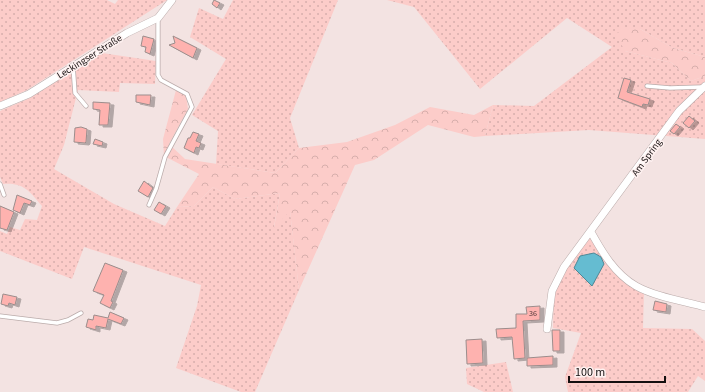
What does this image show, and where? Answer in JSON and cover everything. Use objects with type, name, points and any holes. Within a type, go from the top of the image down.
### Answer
[{"type":"street","name":"Leckingser Straße","points":[[0,106],[29,94],[73,65],[127,33],[158,18],[172,0]]},
{"type":"street","name":"Am Spring","points":[[547,329],[552,291],[564,267],[679,111],[704,86]]},
{"type":"street","points":[[591,232],[612,265],[636,286],[649,292],[705,307]]},
{"type":"lane","points":[[149,205],[156,189],[165,157],[192,107],[187,94],[166,83],[158,76],[158,18]]},
{"type":"lane","points":[[73,65],[74,91],[86,106]]},
{"type":"lane","points":[[647,86],[670,88],[704,86]]},
{"type":"lane","points":[[0,184],[4,195]]},
{"type":"lane","points":[[0,316],[57,323],[68,320],[81,313]]},
{"type":"green space","points":[[0,0],[107,0],[115,4],[118,0],[167,0],[27,90],[0,102]]},
{"type":"green space","points":[[233,0],[338,0],[290,118],[299,148],[275,173],[216,164],[218,131],[192,115],[226,59],[190,37],[199,8],[223,19]]},
{"type":"green space","points":[[387,0],[705,0],[705,57],[673,48],[640,29],[625,51],[672,63],[691,81],[705,76],[705,139],[589,130],[485,136],[493,105],[534,106],[612,47],[567,18],[480,89],[414,7]]},
{"type":"green space","points":[[621,27],[640,29],[673,48],[705,57],[705,76],[691,81],[672,63],[625,51],[616,35]]},
{"type":"green space","points":[[102,53],[156,61],[155,84],[120,83],[119,92],[78,90],[64,145],[54,169],[114,204],[165,226],[177,207],[194,206],[213,187],[235,199],[280,193],[274,227],[290,210],[299,290],[255,392],[241,392],[176,368],[197,306],[201,285],[84,247],[72,279],[0,251],[0,231],[7,234],[10,227],[20,230],[25,219],[37,220],[42,206],[30,192],[21,186],[3,184],[0,177],[0,111],[30,98]]},
{"type":"green space","points":[[176,90],[186,95],[188,109],[169,144],[185,159],[275,173],[299,148],[347,142],[395,125],[430,107],[474,115],[493,105],[485,136],[474,137],[428,125],[374,160],[355,165],[299,290],[290,211],[274,228],[280,193],[235,199],[213,187],[194,206],[177,207],[199,174],[164,156],[163,139]]},
{"type":"green space","points":[[589,237],[610,265],[644,292],[643,328],[692,329],[705,341],[705,381],[698,376],[688,392],[568,392],[565,377],[581,333],[553,328],[554,292],[566,268]]},
{"type":"green space","points":[[506,362],[513,392],[484,392],[467,384],[466,368]]},
{"type":"water","points":[[594,253],[601,257],[604,264],[592,286],[574,268],[580,256]]},
{"type":"building","points":[[214,0],[220,3],[217,8],[212,4]]},
{"type":"building","points":[[143,36],[154,39],[150,54],[145,52],[146,47],[141,46]]},
{"type":"building","points":[[173,36],[197,48],[193,58],[169,45],[175,43]]},
{"type":"building","points":[[624,78],[631,80],[627,92],[650,99],[648,105],[643,104],[642,107],[618,98]]},
{"type":"building","points":[[136,95],[151,95],[150,105],[136,102]]},
{"type":"building","points":[[93,102],[110,103],[108,125],[99,125],[100,110],[93,109]]},
{"type":"building","points":[[689,116],[695,121],[689,128],[683,123]]},
{"type":"building","points":[[676,124],[680,127],[674,134],[670,131]]},
{"type":"building","points":[[81,127],[87,129],[86,142],[74,142],[75,128]]},
{"type":"building","points":[[193,132],[199,134],[196,141],[201,143],[199,148],[196,147],[194,153],[184,148],[188,138],[190,138]]},
{"type":"building","points":[[95,139],[103,142],[102,146],[93,144]]},
{"type":"building","points":[[144,181],[153,188],[148,197],[138,191]]},
{"type":"building","points":[[17,195],[32,201],[30,205],[24,203],[20,213],[13,210]]},
{"type":"building","points":[[159,202],[166,206],[161,214],[154,210]]},
{"type":"building","points":[[0,206],[14,212],[7,230],[0,228]]},
{"type":"building","points":[[105,263],[123,270],[111,301],[113,302],[110,308],[100,303],[104,295],[93,291]]},
{"type":"building","points":[[3,294],[17,297],[15,305],[9,303],[8,306],[1,304]]},
{"type":"building","points":[[655,301],[667,304],[666,312],[653,310]]},
{"type":"building","points":[[540,306],[540,320],[523,321],[525,358],[514,359],[512,337],[497,338],[496,329],[516,328],[516,314],[527,314],[526,307]]},
{"type":"building","points":[[110,312],[124,318],[121,324],[108,319],[106,328],[96,326],[96,330],[86,327],[88,319],[93,320],[94,315],[108,318]]},
{"type":"building","points":[[552,330],[560,330],[560,351],[553,351]]},
{"type":"building","points":[[482,339],[483,363],[467,364],[466,340]]},
{"type":"building","points":[[553,356],[553,365],[527,366],[527,358]]}]
